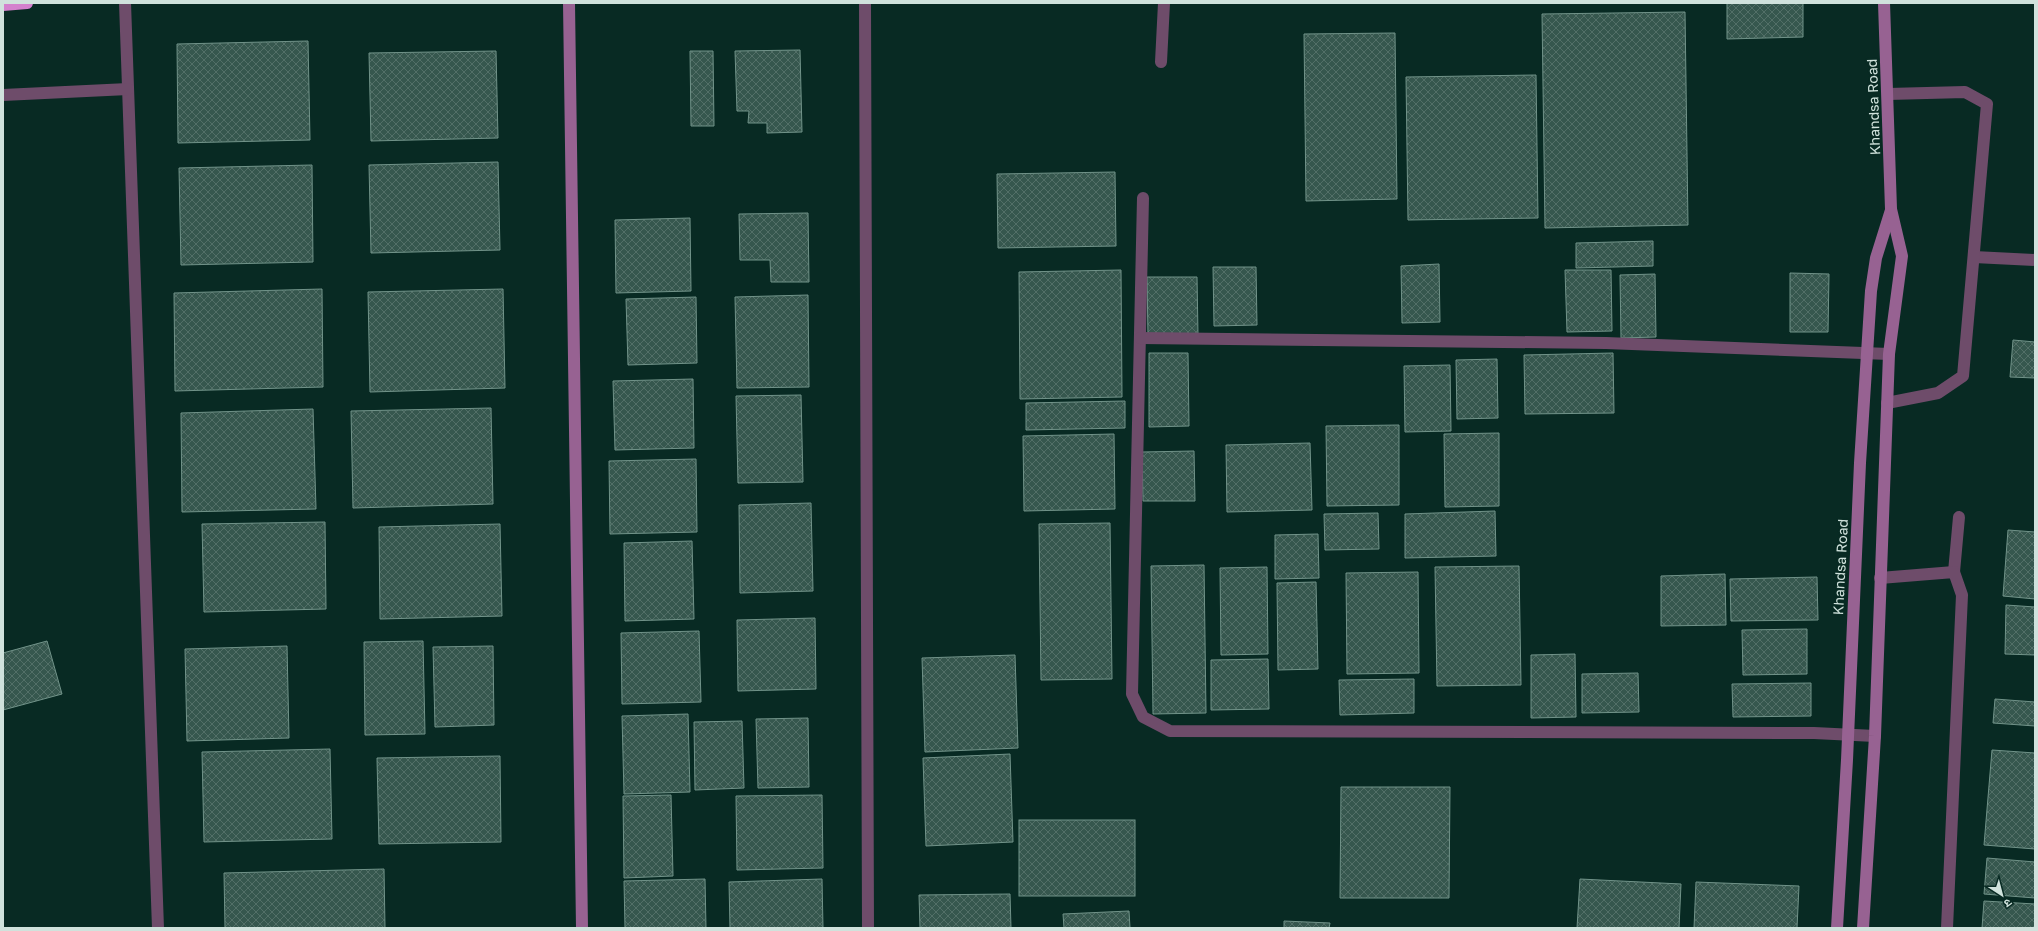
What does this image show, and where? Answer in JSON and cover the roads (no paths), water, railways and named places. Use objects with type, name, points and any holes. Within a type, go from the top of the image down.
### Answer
[{"type":"highway","points":[[3,4],[26,3]]},
{"type":"street","points":[[125,3],[158,928]]},
{"type":"street","points":[[568,3],[582,928]]},
{"type":"street","points":[[865,3],[868,928]]},
{"type":"street","points":[[1161,62],[1164,3]]},
{"type":"street","name":"Khandsa Road","points":[[1863,928],[1875,736],[1889,354],[1902,256],[1891,209],[1884,3]]},
{"type":"street","points":[[3,95],[128,89]]},
{"type":"street","points":[[1887,403],[1938,394],[1963,376],[1987,104],[1965,92],[1888,94]]},
{"type":"street","points":[[1142,198],[1132,694],[1143,717],[1170,731],[1814,733],[1875,736]]},
{"type":"street","name":"Khandsa Road","points":[[1837,928],[1848,734],[1866,352],[1871,291],[1876,258],[1891,209]]},
{"type":"street","points":[[1974,257],[2035,260]]},
{"type":"street","points":[[1140,338],[1606,343],[1889,354]]},
{"type":"street","points":[[1947,928],[1962,595],[1954,572],[1959,517]]},
{"type":"street","points":[[1880,578],[1954,572]]}]
